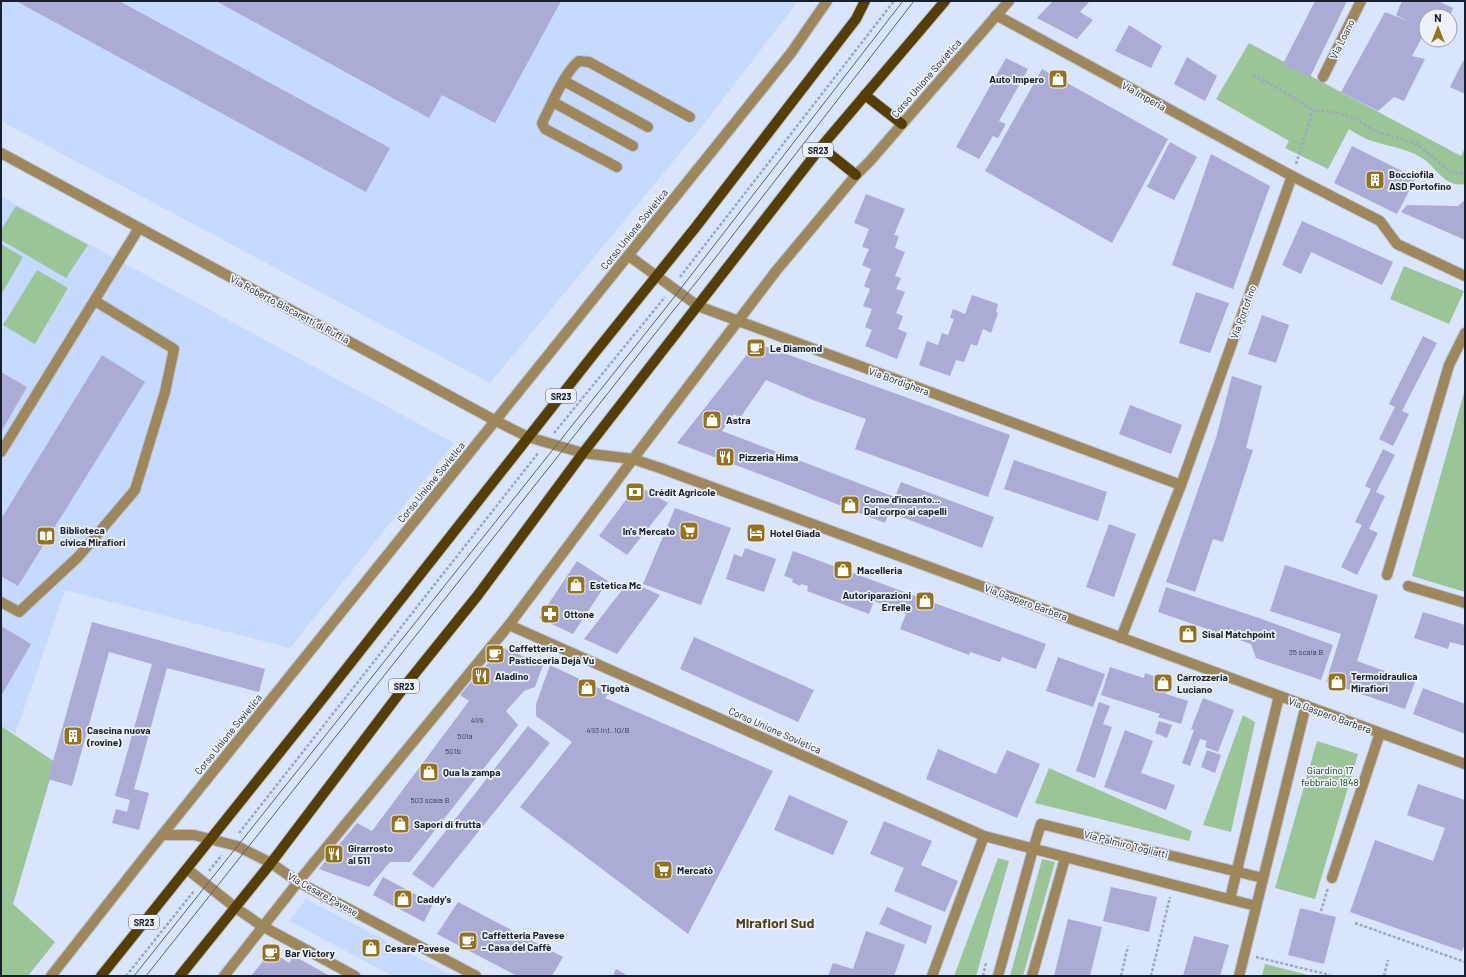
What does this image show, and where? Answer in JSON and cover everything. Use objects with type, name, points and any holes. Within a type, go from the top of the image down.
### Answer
[{"type":"main road","name":"SR23","points":[[101,976],[695,228],[856,19],[865,1]]},
{"type":"main road","name":"SR23","points":[[180,976],[272,864],[408,682],[478,595],[583,454],[821,146],[946,1]]},
{"type":"main road","points":[[865,95],[902,124]]},
{"type":"main road","points":[[821,146],[856,175]]},
{"type":"street","name":"Corso Unione Sovietica","points":[[51,976],[162,835],[791,53],[827,1]]},
{"type":"street","name":"Corso Unione Sovietica","points":[[224,976],[262,926],[509,625],[633,459],[776,272],[856,175],[1009,1]]},
{"type":"street","name":"Via Loano","points":[[1323,77],[1361,1]]},
{"type":"street","name":"Via Imperia","points":[[996,15],[1292,176]]},
{"type":"street","points":[[617,167],[545,129],[542,123],[564,81],[575,64],[579,61],[589,62],[690,117]]},
{"type":"street","points":[[564,81],[648,127]]},
{"type":"street","points":[[553,102],[633,146]]},
{"type":"street","name":"Via Roberto Biscaretti di Ruffia","points":[[1,153],[496,421],[528,437],[583,454]]},
{"type":"street","points":[[1292,176],[1380,221],[1397,244],[1465,276]]},
{"type":"street","name":"Via Portofino","points":[[1121,638],[1181,485],[1292,176]]},
{"type":"street","points":[[1,452],[139,228]]},
{"type":"street","name":"Via Bordighera","points":[[628,256],[698,306],[1181,485]]},
{"type":"street","points":[[1,602],[19,612],[78,556],[135,490],[165,392],[174,349],[95,301]]},
{"type":"street","points":[[1387,575],[1450,365],[1465,333]]},
{"type":"street","name":"Via Gaspero Barbera","points":[[583,454],[633,459],[719,489],[1465,764]]},
{"type":"street","points":[[1408,586],[1465,603]]},
{"type":"street","name":"Corso Unione Sovietica","points":[[509,625],[984,836],[1033,849]]},
{"type":"street","points":[[1230,899],[1279,696]]},
{"type":"street","points":[[1239,976],[1306,705]]},
{"type":"street","points":[[1332,878],[1380,733]]},
{"type":"street","name":"Via Palmiro Togliatti","points":[[998,976],[1041,824],[1264,878]]},
{"type":"street","name":"Via Cesare Pavese","points":[[162,835],[194,835],[230,844],[272,864],[298,882],[476,976]]},
{"type":"street","points":[[932,976],[984,836]]},
{"type":"street","points":[[1033,849],[1256,906]]},
{"type":"street","points":[[1032,976],[1064,858]]},
{"type":"street","points":[[187,869],[236,908],[262,926],[355,976]]},
{"type":"path","points":[[126,976],[546,442],[673,288],[894,1]]},
{"type":"path","points":[[1253,75],[1276,87],[1313,110],[1338,112],[1356,119],[1375,131],[1417,144],[1449,171],[1465,174]]},
{"type":"path","points":[[1292,176],[1313,110]]},
{"type":"path","points":[[1321,911],[1332,878]]},
{"type":"path","points":[[1151,976],[1173,885]]},
{"type":"path","points":[[1355,923],[1465,962]]},
{"type":"path","points":[[1120,976],[1128,946]]},
{"type":"path","points":[[1244,954],[1330,975]]},
{"type":"path","points":[[1384,976],[1388,960]]},
{"type":"shaded area","points":[[1,1],[798,1],[700,129],[490,383],[1,121]]},
{"type":"shaded area","points":[[1,196],[454,443],[290,648],[65,590],[15,734],[1,726]]},
{"type":"shaded area","name":"Cesare Pavese","points":[[306,899],[453,976],[393,976],[289,921]]},
{"type":"green space","points":[[1249,43],[1461,156],[1465,148],[1465,184],[1452,183],[1446,180],[1427,162],[1416,155],[1403,149],[1369,140],[1349,129],[1328,169],[1285,148],[1289,141],[1216,99]]},
{"type":"green space","points":[[16,206],[88,245],[66,278],[1,240],[1,230]]},
{"type":"green space","points":[[1,244],[23,257],[1,295]]},
{"type":"green space","points":[[1404,266],[1464,291],[1449,324],[1390,299]]},
{"type":"green space","points":[[37,270],[68,288],[35,344],[3,325]]},
{"type":"green space","points":[[1465,389],[1465,592],[1412,576]]},
{"type":"green space","points":[[1243,715],[1255,722],[1231,832],[1203,825]]},
{"type":"green space","points":[[1,726],[55,762],[13,904],[55,942],[28,976],[1,976]]},
{"type":"green space","name":"Giardino 17 febbraio 1848","points":[[1317,741],[1358,754],[1315,899],[1275,888]]},
{"type":"green space","points":[[1049,768],[1192,831],[1189,841],[1035,803]]},
{"type":"green space","points":[[998,858],[1009,861],[976,976],[954,976]]},
{"type":"green space","points":[[1042,859],[1055,862],[1023,976],[1010,976]]},
{"type":"green space","points":[[1265,964],[1308,975],[1308,976],[1262,976]]},
{"type":"building","points":[[16,1],[119,1],[390,148],[366,192]]},
{"type":"building","points":[[216,1],[561,1],[495,123],[442,95],[429,118]]},
{"type":"building","points":[[1053,1],[1090,1],[1080,12],[1093,20],[1077,39],[1037,18]]},
{"type":"building","points":[[1315,1],[1347,1],[1310,77],[1283,64]]},
{"type":"building","points":[[1402,1],[1438,1],[1453,8],[1418,8],[1418,45],[1412,56],[1425,59],[1404,101],[1394,97],[1378,111],[1341,92],[1385,12],[1408,21],[1396,15]]},
{"type":"building","points":[[1129,25],[1162,46],[1151,68],[1115,51]]},
{"type":"building","points":[[1187,57],[1217,76],[1205,101],[1174,84]]},
{"type":"building","points":[[1006,58],[1028,69],[999,121],[1006,124],[998,138],[993,136],[979,159],[956,147]]},
{"type":"building","points":[[1463,61],[1465,62],[1465,94],[1450,87]]},
{"type":"building","points":[[1042,69],[1168,139],[1112,243],[985,171]]},
{"type":"building","points":[[1170,142],[1197,157],[1174,200],[1147,187]]},
{"type":"building","name":"Bocciofila ASD Portofino","points":[[1352,146],[1416,178],[1397,214],[1334,183]]},
{"type":"building","points":[[1211,154],[1270,186],[1233,289],[1172,265]]},
{"type":"building","points":[[866,194],[905,209],[894,235],[899,236],[895,248],[905,252],[895,276],[901,278],[896,289],[905,292],[896,313],[903,316],[898,329],[907,333],[897,359],[865,346],[872,330],[865,327],[872,309],[863,306],[870,289],[864,286],[871,269],[862,265],[869,249],[862,247],[869,229],[854,223]]},
{"type":"building","points":[[1465,200],[1465,240],[1401,212],[1407,205],[1458,206]]},
{"type":"building","points":[[1302,221],[1393,262],[1382,285],[1311,252],[1301,274],[1282,265]]},
{"type":"building","points":[[1196,292],[1229,303],[1210,353],[1179,343]]},
{"type":"building","points":[[972,295],[998,304],[996,312],[998,313],[991,333],[983,329],[977,346],[971,344],[964,362],[956,360],[950,376],[919,365],[927,341],[938,345],[942,333],[948,335],[954,319],[950,318],[953,309],[965,314]]},
{"type":"building","points":[[1262,315],[1289,325],[1276,363],[1248,354]]},
{"type":"building","points":[[1423,336],[1437,343],[1402,411],[1409,414],[1393,446],[1379,439],[1395,407],[1389,404]]},
{"type":"building","points":[[756,343],[1010,435],[988,497],[855,449],[866,419],[813,400],[766,380],[740,418],[734,414],[722,431],[895,497],[901,482],[994,517],[982,548],[889,512],[885,523],[677,443]]},
{"type":"building","points":[[102,355],[145,382],[18,586],[1,576],[1,519]]},
{"type":"building","points":[[1,372],[27,387],[1,432]]},
{"type":"building","points":[[1232,376],[1262,386],[1246,448],[1253,450],[1223,542],[1213,539],[1195,592],[1166,582],[1216,438]]},
{"type":"building","points":[[1130,405],[1182,425],[1171,454],[1119,434]]},
{"type":"building","points":[[1383,449],[1395,455],[1376,492],[1385,496],[1369,529],[1378,533],[1357,575],[1341,567],[1362,525],[1355,522],[1371,489],[1365,486]]},
{"type":"building","points":[[1014,460],[1107,492],[1098,521],[1004,489]]},
{"type":"building","points":[[637,485],[668,503],[627,555],[599,536]]},
{"type":"building","points":[[675,508],[731,528],[701,605],[643,584]]},
{"type":"building","points":[[1109,524],[1136,534],[1114,597],[1086,587]]},
{"type":"building","points":[[745,548],[776,559],[764,592],[726,579],[734,554],[742,557]]},
{"type":"building","points":[[793,551],[1046,644],[1036,669],[1002,657],[1000,662],[970,652],[969,655],[900,629],[906,614],[874,601],[869,614],[807,591],[808,586],[801,584],[800,586],[792,582],[793,579],[784,576]]},
{"type":"building","points":[[577,561],[608,581],[573,634],[539,618]]},
{"type":"building","points":[[1285,565],[1378,595],[1357,661],[1415,682],[1405,709],[1326,682],[1341,634],[1270,611]]},
{"type":"building","points":[[629,581],[660,595],[617,654],[584,639]]},
{"type":"building","points":[[1166,587],[1259,618],[1333,645],[1321,680],[1256,658],[1251,644],[1158,612]]},
{"type":"building","points":[[1423,612],[1465,625],[1465,646],[1450,642],[1448,649],[1414,638]]},
{"type":"building","name":"Cascina nuova (rovine)","points":[[92,622],[265,669],[259,692],[167,668],[134,789],[149,793],[139,830],[112,823],[116,809],[127,812],[130,800],[115,796],[152,664],[109,652],[72,786],[48,779]]},
{"type":"building","points":[[1,626],[31,644],[1,696]]},
{"type":"building","points":[[694,637],[814,690],[798,722],[680,669]]},
{"type":"building","points":[[502,647],[543,665],[535,687],[524,691],[506,711],[518,725],[410,862],[390,862],[369,887],[319,869],[357,823],[372,831],[469,701],[460,695]]},
{"type":"building","points":[[1058,657],[1105,674],[1093,707],[1046,691]]},
{"type":"building","name":"Mercatò","points":[[550,665],[609,693],[605,698],[773,771],[688,934],[520,807],[572,742],[536,716],[536,704]]},
{"type":"building","points":[[1110,667],[1144,678],[1145,673],[1170,682],[1166,694],[1188,701],[1181,724],[1158,717],[1160,714],[1101,695]]},
{"type":"building","points":[[1423,688],[1465,704],[1465,734],[1413,714]]},
{"type":"building","points":[[1203,698],[1234,710],[1218,752],[1205,747],[1207,741],[1200,739],[1190,766],[1182,763],[1194,730],[1191,729]]},
{"type":"building","points":[[1099,702],[1110,706],[1103,724],[1112,727],[1095,778],[1076,771]]},
{"type":"building","points":[[1159,721],[1172,725],[1167,738],[1155,733]]},
{"type":"building","points":[[528,726],[550,743],[433,888],[412,874]]},
{"type":"building","points":[[1125,730],[1153,741],[1141,773],[1175,785],[1166,810],[1104,787]]},
{"type":"building","points":[[938,749],[996,774],[1007,750],[1040,764],[1017,818],[926,779]]},
{"type":"building","points":[[1207,750],[1221,755],[1215,773],[1201,767]]},
{"type":"building","points":[[1418,784],[1465,800],[1465,944],[1462,951],[1350,912],[1375,840],[1433,861],[1445,828],[1407,815]]},
{"type":"building","points":[[789,795],[848,821],[833,855],[774,830]]},
{"type":"building","points":[[884,821],[932,841],[921,865],[958,881],[945,912],[894,891],[904,868],[870,854]]},
{"type":"building","name":"Caddy's","points":[[383,877],[433,904],[424,922],[373,895]]},
{"type":"building","points":[[1111,887],[1157,897],[1149,932],[1103,921]]},
{"type":"building","points":[[458,902],[563,957],[552,976],[517,976],[437,934]]},
{"type":"building","points":[[887,907],[932,926],[926,944],[879,924]]},
{"type":"building","points":[[1300,908],[1336,917],[1324,964],[1288,955]]},
{"type":"building","points":[[1068,919],[1102,927],[1090,976],[1054,976]]},
{"type":"building","points":[[866,931],[905,945],[894,976],[828,976],[833,963],[853,969]]},
{"type":"building","points":[[1194,936],[1229,945],[1220,976],[1183,976]]},
{"type":"building","points":[[271,951],[289,963],[294,956],[330,976],[251,976]]},
{"type":"building","points":[[616,969],[628,976],[613,976]]},
{"type":"tram line","points":[[134,976],[668,305],[903,1]]},
{"type":"tram line","points":[[146,976],[702,275],[914,1]]},
{"type":"place","name":"Auto Impero","points":[[1058,79]]},
{"type":"place","name":"Bocciofila ASD Portofino","points":[[1375,180]]},
{"type":"place","name":"Le Diamond","points":[[756,348]]},
{"type":"place","name":"Astra","points":[[712,420]]},
{"type":"place","name":"Pizzeria Hima","points":[[725,457]]},
{"type":"place","name":"Crédit Agricole","points":[[635,492]]},
{"type":"place","name":"Come d'incanto... Dal corpo ai capelli","points":[[850,505]]},
{"type":"place","name":"In's Mercato","points":[[689,531]]},
{"type":"place","name":"Hotel Giada","points":[[756,533]]},
{"type":"place","name":"Biblioteca civica Mirafiori","points":[[46,536]]},
{"type":"place","name":"Macelleria","points":[[843,570]]},
{"type":"place","name":"Estetica Mc","points":[[576,585]]},
{"type":"place","name":"Autoriparazioni Errelle","points":[[925,601]]},
{"type":"place","name":"Ottone","points":[[550,614]]},
{"type":"place","name":"Sisal Matchpoint","points":[[1188,634]]},
{"type":"place","name":"Caffetteria - Pasticceria Dejà Vu","points":[[495,654]]},
{"type":"place","name":"Aladino","points":[[481,676]]},
{"type":"place","name":"Termoidraulica Mirafiori","points":[[1337,682]]},
{"type":"place","name":"Carrozzeria Luciano","points":[[1163,683]]},
{"type":"place","name":"Tigotà","points":[[587,688]]},
{"type":"place","name":"Cascina nuova (rovine)","points":[[73,736]]},
{"type":"place","name":"Qua la zampa","points":[[429,772]]},
{"type":"place","name":"Sapori di frutta","points":[[400,824]]},
{"type":"place","name":"Girarrosto al 511","points":[[334,854]]},
{"type":"place","name":"Mercatò","points":[[663,870]]},
{"type":"place","name":"Caddy's","points":[[403,899]]},
{"type":"place","name":"Caffetteria Pavese - Casa del Caffè","points":[[468,941]]},
{"type":"place","name":"Cesare Pavese","points":[[371,948]]},
{"type":"place","name":"Bar Victory","points":[[271,953]]},
{"type":"district","name":"Mirafiori Sud","points":[[775,922]]}]
